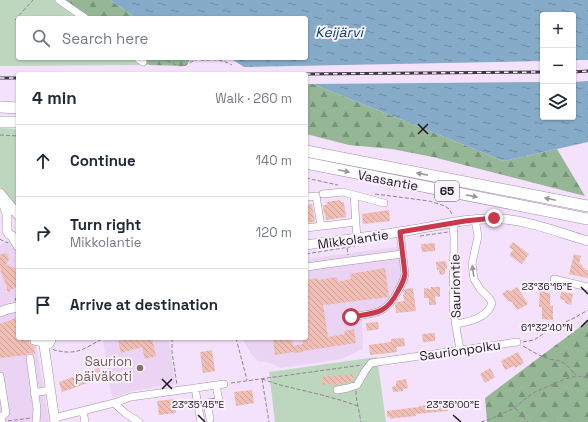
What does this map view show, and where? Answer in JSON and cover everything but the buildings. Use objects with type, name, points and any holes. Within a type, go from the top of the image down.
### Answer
[{"type":"highway","points":[[0,107],[16,108]]},
{"type":"highway","points":[[0,122],[16,122]]},
{"type":"highway","name":"Vaasantie","points":[[308,151],[588,206]]},
{"type":"highway","name":"Vaasantie","points":[[308,163],[588,219]]},
{"type":"main road","points":[[0,193],[16,213]]},
{"type":"main road","points":[[0,200],[7,211],[6,234],[16,244]]},
{"type":"main road","points":[[6,234],[11,219],[16,218]]},
{"type":"main road","name":"Mikkolantie","points":[[308,245],[400,232],[453,220],[487,219],[507,219],[588,241]]},
{"type":"main road","points":[[4,311],[16,303]]},
{"type":"main road","points":[[4,311],[16,308]]},
{"type":"main road","points":[[47,342],[50,390],[54,420]]},
{"type":"street","points":[[59,0],[82,16]]},
{"type":"street","points":[[323,194],[343,192],[384,203]]},
{"type":"street","points":[[354,194],[357,239]]},
{"type":"street","points":[[308,197],[316,196],[321,226]]},
{"type":"street","name":"Sauriontie","points":[[453,220],[453,309],[460,350]]},
{"type":"street","points":[[308,228],[356,222]]},
{"type":"street","points":[[456,324],[468,323],[480,317],[491,308],[492,303],[474,279],[472,264],[478,236],[476,225]]},
{"type":"street","points":[[351,317],[385,309],[397,293],[404,277],[400,232]]},
{"type":"street","points":[[308,267],[402,254]]},
{"type":"street","points":[[554,279],[588,287]]},
{"type":"street","points":[[34,341],[47,342]]},
{"type":"street","name":"Saurionpolku","points":[[371,363],[517,342]]},
{"type":"street","points":[[30,358],[37,409],[36,419]]},
{"type":"street","points":[[338,390],[357,385],[364,371],[371,363]]},
{"type":"street","points":[[0,376],[6,413],[1,417],[3,422]]},
{"type":"street","points":[[54,420],[131,397],[220,384],[219,401],[207,403],[210,419]]},
{"type":"street","points":[[195,388],[201,422]]},
{"type":"street","points":[[34,393],[50,390]]},
{"type":"street","points":[[114,403],[125,413],[139,422]]},
{"type":"street","points":[[83,411],[86,422]]},
{"type":"path","points":[[19,16],[33,0]]},
{"type":"path","points":[[166,60],[176,65],[185,65],[196,60]]},
{"type":"path","points":[[208,60],[219,60],[232,65]]},
{"type":"path","points":[[0,135],[16,136]]},
{"type":"path","points":[[308,178],[341,186]]},
{"type":"path","points":[[370,193],[429,201],[445,206],[451,211],[453,220]]},
{"type":"path","points":[[347,248],[349,261]]},
{"type":"path","points":[[517,342],[534,340],[549,330],[588,310]]},
{"type":"path","points":[[47,342],[54,350],[73,352],[85,349],[101,340]]},
{"type":"path","points":[[172,340],[172,352],[178,390]]},
{"type":"path","points":[[237,340],[248,380]]},
{"type":"path","points":[[517,342],[538,355],[561,361],[578,376],[588,378]]},
{"type":"path","points":[[220,384],[371,363]]},
{"type":"path","points":[[481,422],[514,408],[535,392],[565,379],[578,376]]},
{"type":"path","points":[[262,378],[280,385],[358,406]]},
{"type":"path","points":[[262,378],[269,422]]},
{"type":"path","points":[[357,385],[356,396],[361,422]]},
{"type":"path","points":[[514,408],[528,422]]},
{"type":"path","points":[[3,422],[36,419]]},
{"type":"shaded area","points":[[16,238],[16,340],[35,340],[49,422],[0,422],[0,244]]},
{"type":"shaded area","points":[[404,246],[409,284],[405,284],[400,294],[362,319],[363,349],[341,359],[281,368],[270,363],[258,361],[251,354],[243,340],[308,340],[308,259]]},
{"type":"shaded area","name":"Saurion päiväkoti","points":[[169,340],[175,384],[132,391],[113,398],[103,341]]},
{"type":"green space","points":[[0,0],[64,0],[87,16],[16,16],[16,60],[143,60],[149,65],[0,66]]},
{"type":"green space","points":[[64,0],[110,0],[133,16],[87,16]]},
{"type":"green space","points":[[143,60],[190,60],[186,66],[149,65]]},
{"type":"green space","points":[[308,84],[313,84],[504,161],[557,149],[585,196],[433,157],[392,149],[349,145],[308,135]]},
{"type":"green space","points":[[0,128],[16,129],[16,205],[0,187]]},
{"type":"green space","points":[[588,321],[588,422],[487,422],[485,398]]},
{"type":"green space","points":[[377,357],[386,422],[275,422],[269,372]]},
{"type":"water","name":"Keijärvi","points":[[110,0],[588,0],[588,60],[576,60],[576,12],[540,12],[540,61],[244,67],[233,60],[308,60],[308,16],[133,16]]},
{"type":"water","points":[[588,81],[588,142],[504,161],[313,84],[540,82],[540,120],[576,120],[576,82]]},
{"type":"railway","points":[[576,72],[588,71]]},
{"type":"railway","points":[[308,74],[540,72]]},
{"type":"railway","points":[[0,78],[16,78]]},
{"type":"place","name":"Saurion päiväkoti","points":[[140,368]]},
{"type":"route","points":[[351,317],[385,309],[397,293],[405,274],[400,232],[465,221],[494,218]]}]
